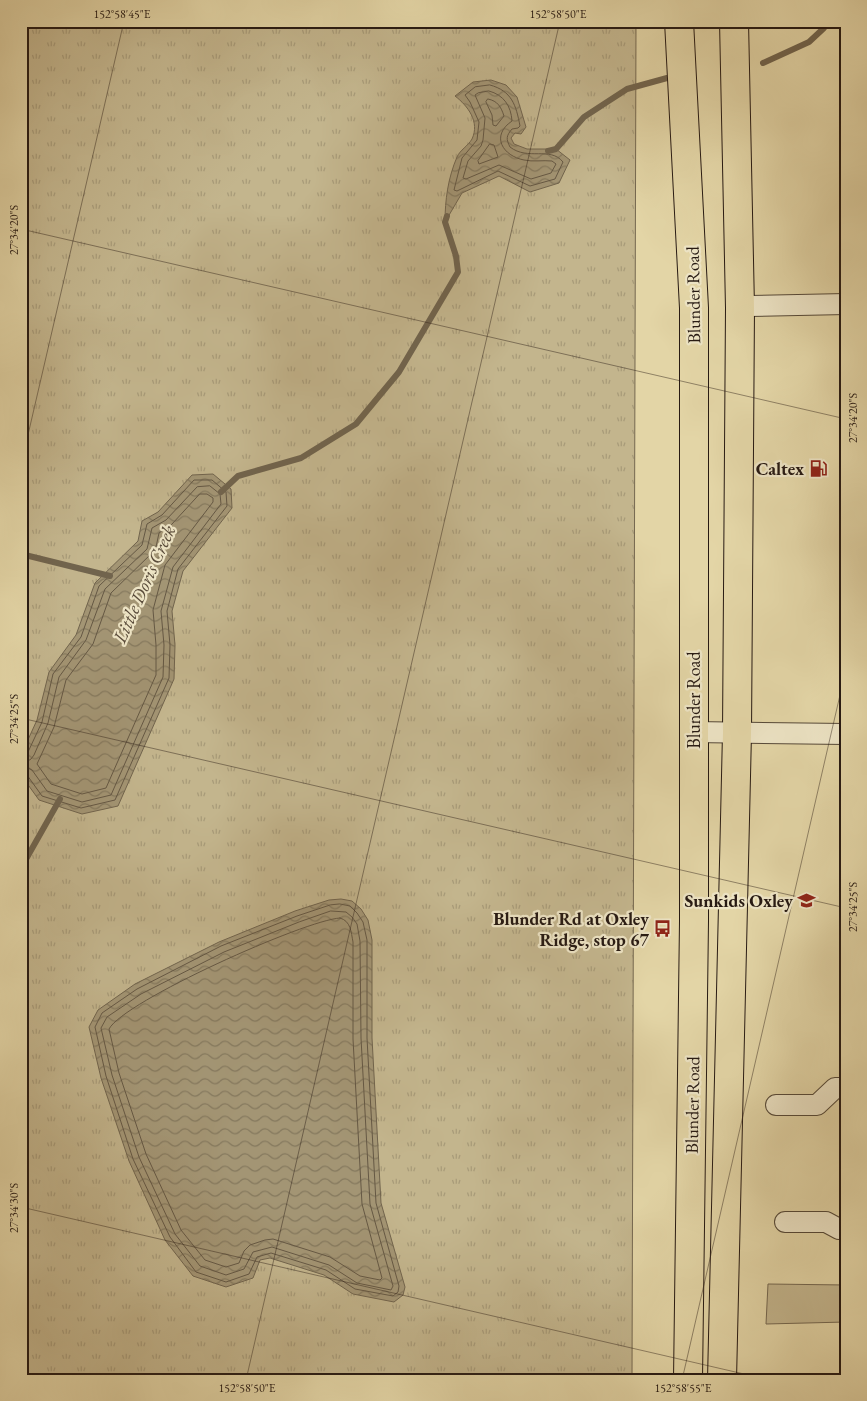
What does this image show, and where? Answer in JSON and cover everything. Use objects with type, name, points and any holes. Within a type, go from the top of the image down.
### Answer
[{"type":"main road","name":"Blunder Road","points":[[679,21],[694,308],[694,921],[688,1380]]},
{"type":"main road","name":"Blunder Road","points":[[722,1380],[737,733],[740,308],[734,21]]},
{"type":"street","points":[[740,308],[748,306],[846,304]]},
{"type":"street","points":[[693,732],[846,734]]},
{"type":"street","points":[[776,1105],[817,1105],[835,1088],[846,1088]]},
{"type":"street","points":[[785,1222],[826,1222],[839,1229],[846,1229]]},
{"type":"green space","points":[[21,21],[636,21],[632,1380],[21,1380]]},
{"type":"green space","points":[[768,1284],[846,1285],[846,1322],[766,1324]]},
{"type":"water","points":[[491,80],[506,85],[517,97],[526,127],[521,134],[515,133],[511,138],[514,144],[527,149],[556,149],[570,160],[559,183],[530,192],[499,176],[462,193],[445,222],[451,173],[458,155],[472,139],[475,127],[468,110],[455,96],[473,82]]},
{"type":"water","points":[[213,474],[231,489],[232,508],[183,571],[172,611],[175,645],[174,679],[118,806],[82,814],[39,800],[21,775],[21,755],[37,720],[49,672],[76,635],[95,583],[138,541],[142,521],[158,512],[192,475]]},
{"type":"water","points":[[341,899],[352,901],[361,909],[368,920],[372,940],[372,1038],[381,1203],[405,1287],[403,1295],[394,1302],[353,1294],[324,1275],[270,1258],[260,1260],[253,1278],[226,1287],[193,1276],[165,1240],[129,1161],[101,1078],[89,1027],[98,1010],[135,984],[219,942],[295,911],[329,900]]},
{"type":"building","points":[[788,1374],[846,1374],[846,1380],[779,1380]]},
{"type":"waterway","name":"Little Doris Creek","points":[[763,63],[809,42],[824,28]]},
{"type":"waterway","name":"Little Doris Creek","points":[[548,151],[556,149],[584,117],[627,89],[667,78]]},
{"type":"waterway","name":"Little Doris Creek","points":[[221,492],[238,476],[301,458],[356,424],[399,372],[458,272],[456,256],[445,222],[447,216]]},
{"type":"waterway","points":[[21,554],[110,576]]},
{"type":"waterway","name":"Little Doris Creek","points":[[21,868],[60,799]]},
{"type":"place","name":"Caltex","points":[[818,468]]},
{"type":"place","name":"Sunkids Oxley","points":[[807,900]]},
{"type":"place","name":"Blunder Rd at Oxley Ridge, stop 67","points":[[663,928]]}]
